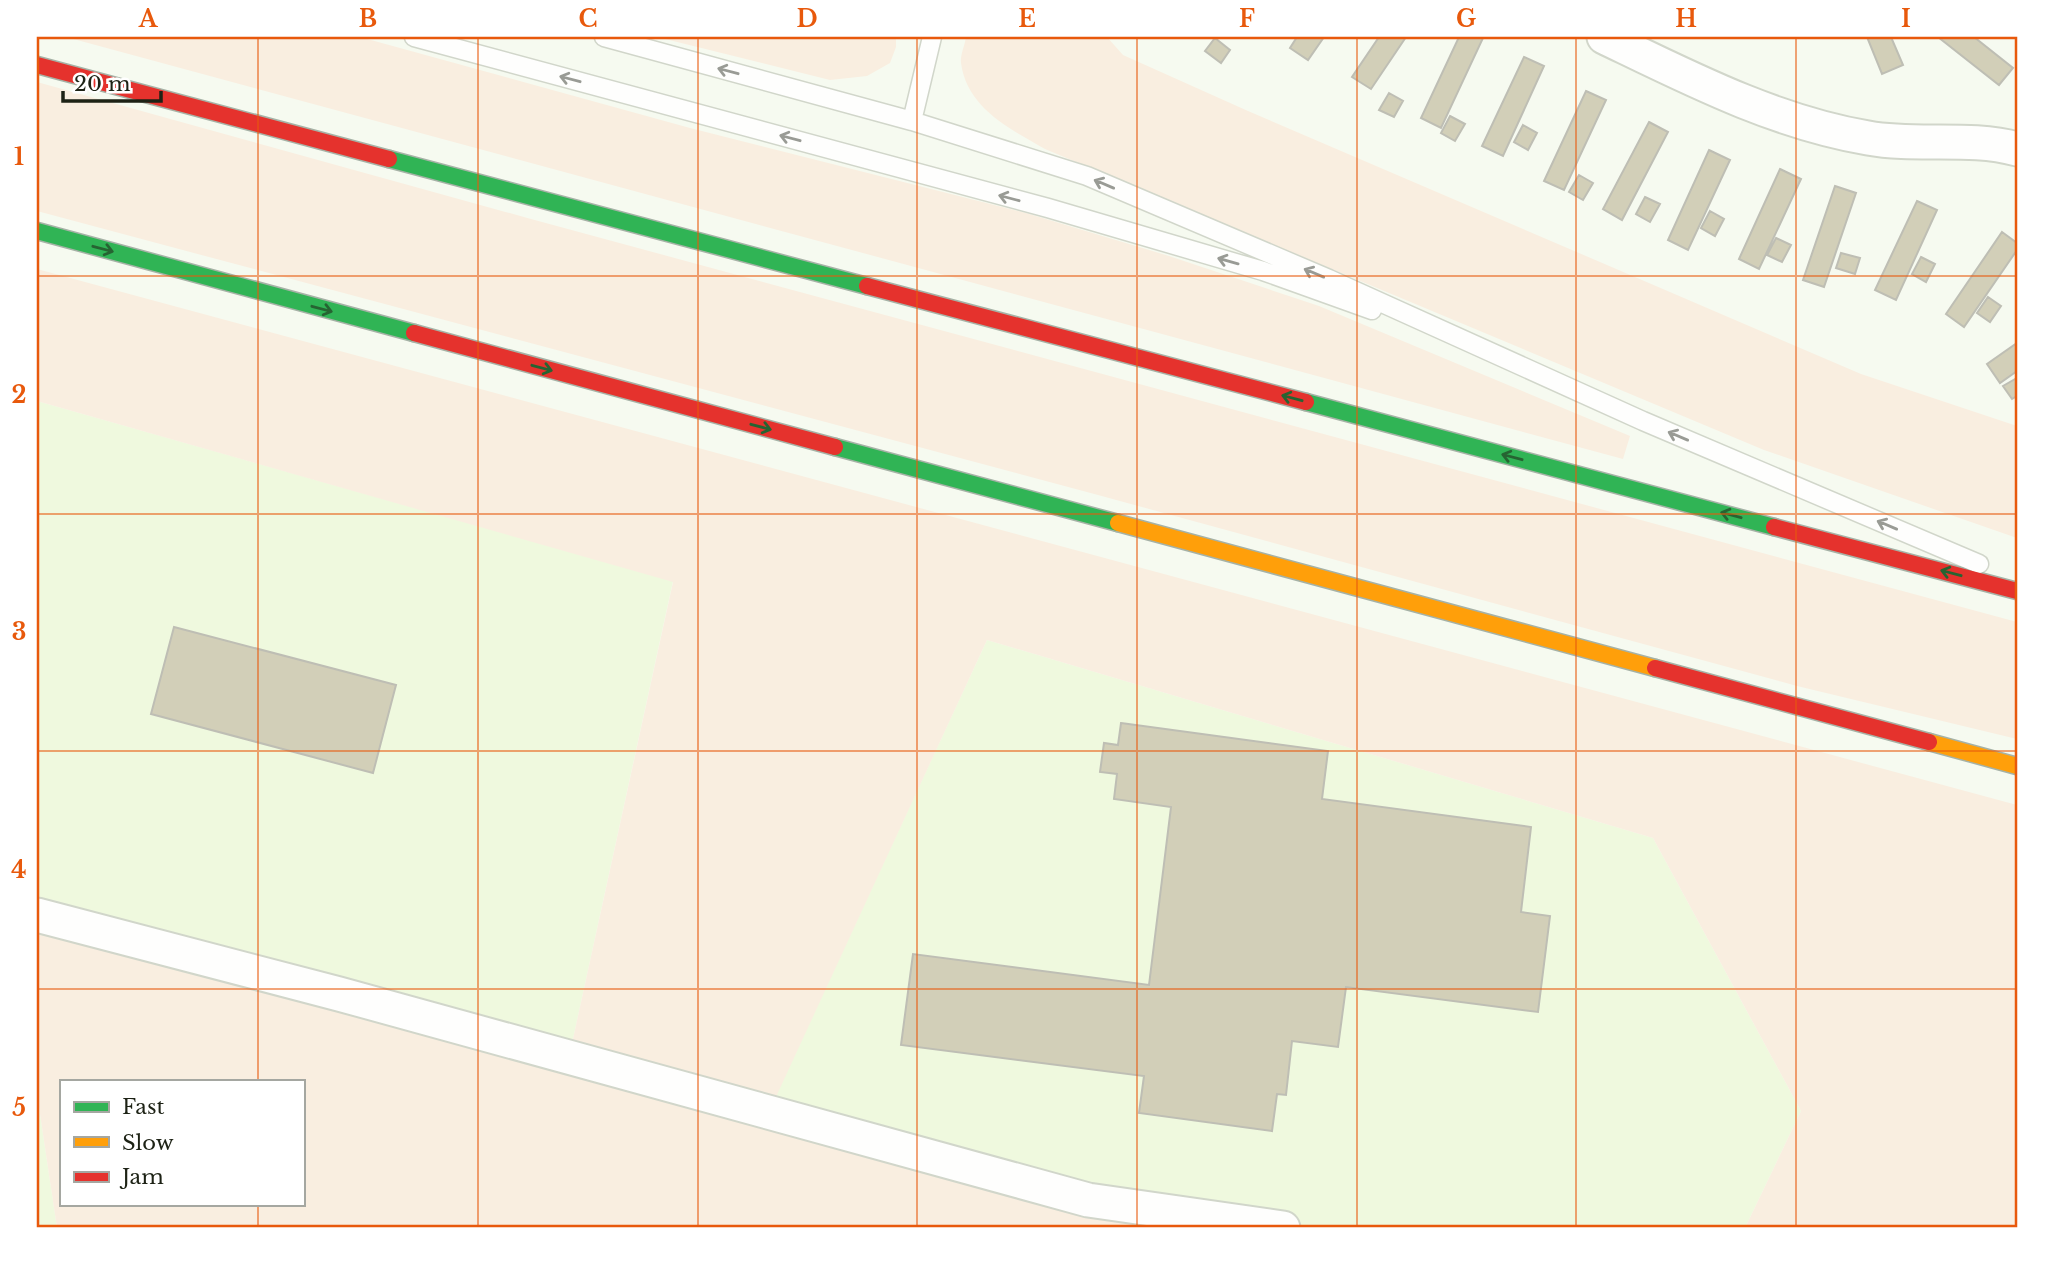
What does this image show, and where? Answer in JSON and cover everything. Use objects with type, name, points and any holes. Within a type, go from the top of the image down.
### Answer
[{"type":"highway","points":[[37,65],[2017,591]]},
{"type":"highway","points":[[37,232],[2017,766]]},
{"type":"street","points":[[1604,37],[1752,105],[1789,120],[1833,132],[1913,142],[1994,143],[2017,149]]},
{"type":"street","points":[[37,915],[326,991],[1088,1200],[1283,1228]]},
{"type":"lane","points":[[414,37],[458,43],[1035,204],[1263,271],[1500,356]]},
{"type":"lane","points":[[604,37],[912,121],[1087,176],[1329,279],[1643,421],[2017,581]]},
{"type":"lane","points":[[912,121],[932,37]]},
{"type":"shaded area","points":[[66,37],[360,37],[690,128],[1026,213],[1169,256],[1319,306],[1630,436],[1623,459]]},
{"type":"shaded area","points":[[657,37],[896,37],[896,47],[890,63],[867,76],[830,80]]},
{"type":"shaded area","points":[[966,37],[1107,37],[1123,55],[1248,111],[1861,374],[2017,426],[2017,538],[1764,450],[1045,149],[1005,125],[981,105],[972,93],[961,63]]},
{"type":"shaded area","points":[[37,82],[531,219],[2017,622],[2017,739],[1797,686],[1098,495],[37,211]]},
{"type":"shaded area","points":[[37,269],[2017,805],[2017,1228],[1745,1228],[1801,1111],[1653,838],[987,640],[769,1112],[1252,1228],[57,1228],[37,1094],[37,915],[569,1057],[673,582],[37,401]]},
{"type":"shaded area","points":[[37,401],[673,581],[569,1057],[37,915]]},
{"type":"shaded area","points":[[987,640],[1653,838],[1801,1111],[1745,1228],[1252,1228],[768,1112]]},
{"type":"shaded area","points":[[37,1094],[57,1228],[37,1228]]},
{"type":"building","points":[[1297,37],[1324,37],[1308,60],[1290,48]]},
{"type":"building","points":[[1379,37],[1406,37],[1371,89],[1352,77]]},
{"type":"building","points":[[1459,37],[1483,38],[1441,128],[1421,118]]},
{"type":"building","points":[[1867,37],[1891,37],[1903,65],[1882,74]]},
{"type":"building","points":[[1938,37],[1974,37],[2013,68],[1999,85]]},
{"type":"building","points":[[1215,38],[1230,50],[1221,63],[1205,51]]},
{"type":"building","points":[[1524,57],[1544,66],[1503,156],[1482,146]]},
{"type":"building","points":[[1586,91],[1606,100],[1564,190],[1544,181]]},
{"type":"building","points":[[1389,93],[1403,101],[1394,117],[1379,110]]},
{"type":"building","points":[[1450,116],[1465,124],[1455,141],[1441,133]]},
{"type":"building","points":[[1649,122],[1668,132],[1622,220],[1603,209]]},
{"type":"building","points":[[1523,125],[1537,133],[1528,150],[1514,142]]},
{"type":"building","points":[[1709,150],[1730,160],[1688,250],[1668,240]]},
{"type":"building","points":[[1780,169],[1801,179],[1759,269],[1739,259]]},
{"type":"building","points":[[1579,175],[1593,183],[1583,200],[1569,192]]},
{"type":"building","points":[[1835,186],[1856,193],[1824,287],[1803,280]]},
{"type":"building","points":[[1645,197],[1660,204],[1650,222],[1636,214]]},
{"type":"building","points":[[1917,201],[1937,210],[1896,300],[1875,290]]},
{"type":"building","points":[[1710,211],[1724,219],[1715,236],[1701,228]]},
{"type":"building","points":[[2002,232],[2017,243],[2017,250],[1964,327],[1946,314]]},
{"type":"building","points":[[1776,238],[1791,245],[1782,262],[1767,255]]},
{"type":"building","points":[[1841,253],[1860,258],[1855,274],[1836,268]]},
{"type":"building","points":[[1921,257],[1935,264],[1926,282],[1912,274]]},
{"type":"building","points":[[1988,297],[2001,306],[1990,322],[1977,313]]},
{"type":"building","points":[[2017,343],[2017,371],[2000,383],[1987,364]]},
{"type":"building","points":[[2017,378],[2017,396],[2012,399],[2003,386]]},
{"type":"building","points":[[174,627],[396,685],[373,773],[151,714]]},
{"type":"building","points":[[1121,723],[1328,751],[1322,799],[1531,827],[1521,912],[1550,916],[1538,1012],[1346,987],[1338,1047],[1292,1041],[1286,1095],[1277,1094],[1272,1131],[1139,1113],[1144,1076],[901,1045],[913,954],[1149,985],[1171,807],[1114,799],[1117,774],[1100,772],[1104,743],[1118,745]]},
{"type":"traffic: fast","points":[[389,159],[867,286]]},
{"type":"traffic: fast","points":[[37,231],[414,333]]},
{"type":"traffic: fast","points":[[1306,402],[1774,527]]},
{"type":"traffic: fast","points":[[835,447],[1118,523]]},
{"type":"traffic: slow","points":[[1118,523],[1655,668]]},
{"type":"traffic: slow","points":[[1929,742],[2017,766]]},
{"type":"traffic: jam","points":[[37,65],[389,159]]},
{"type":"traffic: jam","points":[[867,286],[1306,402]]},
{"type":"traffic: jam","points":[[414,333],[835,447]]},
{"type":"traffic: jam","points":[[1774,527],[2017,591]]},
{"type":"traffic: jam","points":[[1655,668],[1929,742]]}]
